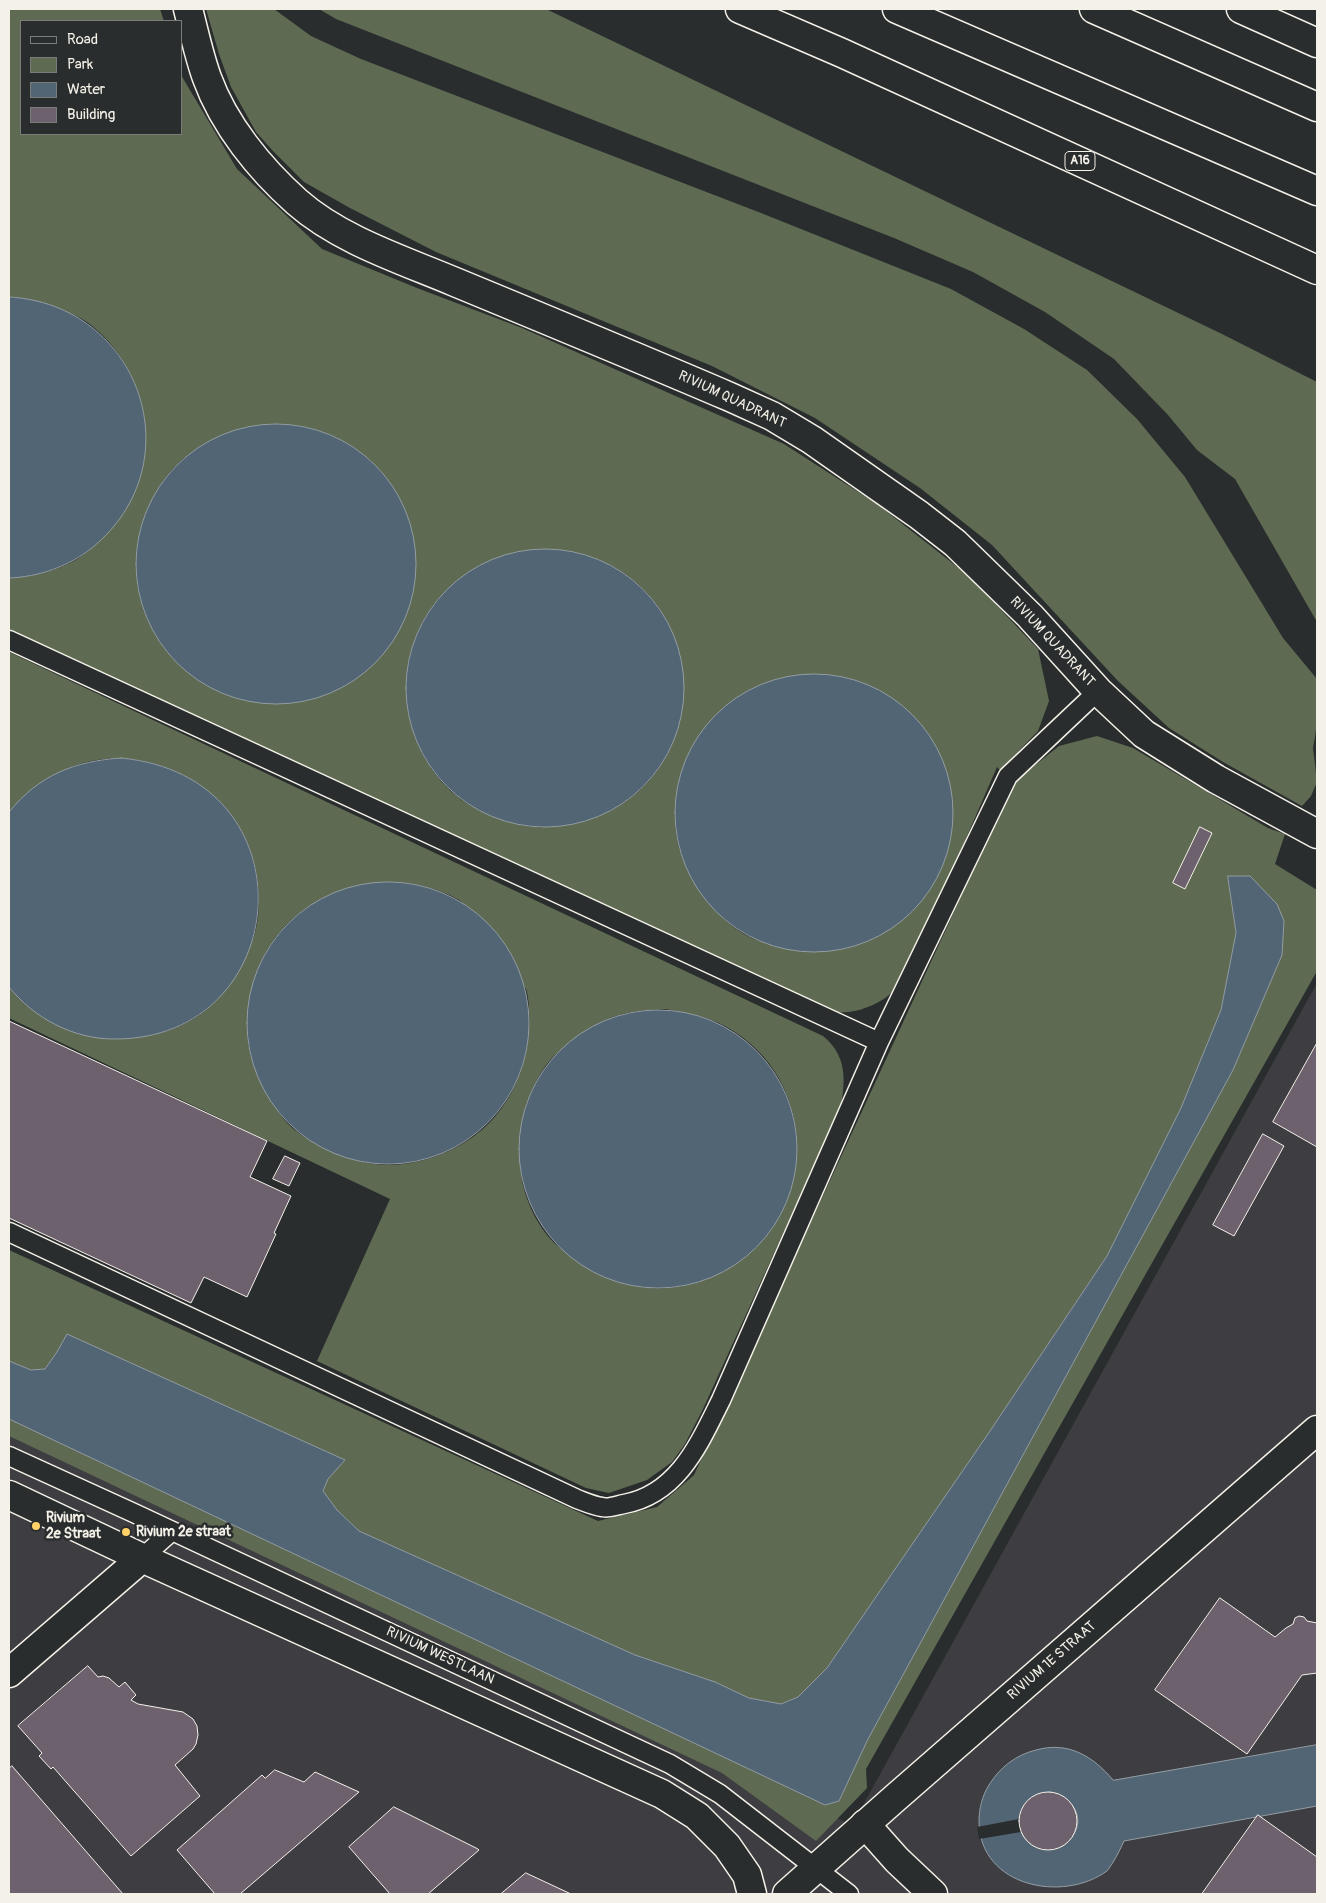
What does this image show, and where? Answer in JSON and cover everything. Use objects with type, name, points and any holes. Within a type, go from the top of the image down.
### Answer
[{"type":"main road","name":"RIVIUM QUADRANT","points":[[188,9],[207,78],[221,108],[242,141],[274,178],[298,202],[321,220],[347,235],[730,397],[772,416],[812,440],[919,515],[955,544],[1030,616],[1098,691],[1144,734],[1216,779],[1317,834]]},
{"type":"main road","name":"A16","points":[[740,9],[842,53],[1317,270]]},
{"type":"main road","points":[[897,9],[1317,191]]},
{"type":"main road","points":[[1094,9],[1317,108]]},
{"type":"main road","points":[[1241,9],[1317,43]]},
{"type":"main road","name":"RIVIUM 1E STRAAT","points":[[787,1894],[1317,1430]]},
{"type":"main road","points":[[9,1495],[142,1558],[662,1794],[697,1816],[727,1846],[746,1875],[752,1894]]},
{"type":"main road","points":[[9,1674],[142,1558]]},
{"type":"main road","points":[[865,1824],[897,1860],[933,1894]]},
{"type":"lane","points":[[9,640],[879,1042]]},
{"type":"lane","points":[[9,1232],[577,1499],[604,1508],[640,1501],[663,1488],[689,1460],[722,1400],[879,1042],[1008,776],[1098,691]]},
{"type":"lane","name":"RIVIUM WESTLAAN","points":[[9,1456],[670,1764],[720,1794],[848,1894]]},
{"type":"lane","points":[[142,1558],[172,1531]]},
{"type":"shaded area","points":[[1317,983],[1317,1894],[9,1894],[9,1433],[852,1825]]},
{"type":"green space","points":[[9,9],[160,9],[164,20],[20,20],[20,135],[182,135],[182,77],[237,169],[322,249],[522,328],[784,444],[877,504],[969,576],[1038,649],[1049,701],[1038,731],[1000,770],[997,767],[914,958],[898,986],[886,998],[860,1010],[830,1012],[819,1008],[9,629],[9,578],[50,571],[70,563],[87,552],[123,513],[135,489],[142,467],[145,446],[141,402],[134,381],[110,343],[94,327],[74,315],[9,297]],"holes":[[[273,424],[299,426],[325,433],[359,451],[385,476],[403,507],[413,540],[414,575],[407,610],[390,642],[365,671],[335,691],[312,699],[288,703],[240,698],[208,685],[180,666],[159,640],[144,610],[136,577],[138,543],[148,508],[156,492],[171,471],[184,458],[227,435],[247,428]],[[538,549],[601,561],[646,592],[673,635],[683,685],[675,735],[650,780],[607,813],[546,827],[525,826],[505,820],[473,807],[457,796],[437,776],[422,753],[412,728],[407,702],[407,675],[412,648],[422,622],[438,599],[495,561],[509,555]],[[838,677],[860,682],[882,692],[937,876],[922,900],[908,915],[860,944],[839,949],[816,951],[771,945],[758,941],[734,928],[713,908],[694,881],[681,855],[678,842],[675,815],[678,784]]]},
{"type":"green space","points":[[206,9],[274,9],[311,36],[361,59],[761,213],[951,289],[1024,329],[1087,370],[1137,419],[1185,477],[1283,638],[1317,679],[1317,724],[1313,748],[1317,782],[1311,796],[1302,806],[1223,762],[1169,728],[1118,681],[992,545],[920,488],[815,418],[712,366],[436,252],[304,182],[256,132],[231,87]]},
{"type":"green space","points":[[319,9],[546,9],[1222,334],[1317,382],[1317,622],[1235,479],[1197,450],[1168,415],[1114,359],[1045,312],[973,272],[894,238],[336,19]]},
{"type":"green space","points":[[9,652],[823,1036],[831,1043],[840,1059],[844,1077],[841,1106],[703,1409],[685,1444],[672,1462],[647,1480],[609,1493],[586,1488],[317,1361],[390,1199],[9,1018],[9,987],[29,1007],[52,1022],[78,1032],[106,1037],[136,1037],[166,1031],[194,1019],[206,1010],[224,989],[252,941],[257,925],[259,896],[256,871],[249,848],[239,827],[225,808],[209,792],[189,778],[167,768],[124,758],[87,762],[69,768],[36,786],[9,812]],"holes":[[[391,882],[426,887],[443,892],[459,900],[526,989],[529,1005],[529,1030],[527,1048],[516,1084],[496,1116],[482,1129],[467,1141],[435,1157],[418,1162],[383,1165],[366,1163],[332,1151],[304,1136],[287,1123],[273,1104],[253,1063],[248,1044],[247,1024],[255,977],[265,953],[279,933],[296,916],[316,902],[339,892],[364,885]],[[666,1009],[696,1015],[725,1026],[757,1050],[780,1080],[793,1114],[797,1150],[792,1186],[778,1220],[754,1249],[722,1272],[705,1280],[678,1287],[640,1287],[616,1280],[601,1273],[559,1247],[545,1232],[529,1204],[521,1174],[523,1121],[525,1108],[537,1080],[545,1066],[558,1052],[581,1038],[603,1021],[613,1017],[628,1013]]]},
{"type":"green space","points":[[1097,736],[1133,748],[1268,828],[1285,834],[1275,864],[1317,890],[1317,971],[866,1769],[867,1788],[816,1841],[722,1773],[9,1436],[9,1419],[825,1805],[839,1801],[868,1739],[1233,1070],[1282,955],[1284,921],[1228,877],[1236,933],[1221,1010],[1181,1108],[1107,1256],[988,1434],[827,1668],[798,1697],[781,1704],[749,1698],[715,1682],[635,1655],[359,1531],[337,1510],[323,1491],[328,1479],[345,1460],[67,1334],[45,1369],[31,1370],[9,1361],[9,1250],[598,1521],[657,1507],[694,1475],[1014,782],[1059,746]]},
{"type":"water","points":[[9,297],[54,306],[92,327],[120,357],[138,393],[146,433],[141,473],[124,512],[93,547],[74,560],[54,569],[43,573],[9,578]]},
{"type":"water","points":[[276,424],[317,430],[354,448],[375,465],[392,486],[410,523],[416,564],[410,605],[392,642],[375,663],[354,680],[317,698],[276,704],[235,698],[198,680],[177,663],[160,642],[142,605],[136,564],[142,523],[160,486],[177,465],[198,448],[235,430]]},
{"type":"water","points":[[545,549],[585,555],[611,565],[633,580],[653,600],[668,622],[674,635],[681,661],[684,688],[678,728],[668,754],[653,776],[633,796],[611,811],[598,817],[572,824],[545,827],[505,821],[479,811],[457,796],[437,776],[422,754],[416,741],[409,715],[406,688],[412,648],[422,622],[437,600],[457,580],[479,565],[492,559],[518,552]]},
{"type":"water","points":[[814,674],[841,677],[867,685],[891,698],[912,715],[929,736],[942,760],[950,786],[953,813],[950,840],[942,866],[929,890],[912,911],[891,928],[867,941],[841,949],[814,952],[787,949],[761,941],[737,928],[716,911],[699,890],[686,866],[678,840],[675,813],[678,786],[686,760],[699,736],[716,715],[737,698],[761,685],[787,677]]},
{"type":"water","points":[[121,758],[184,775],[227,810],[252,855],[258,906],[247,955],[219,998],[174,1028],[114,1039],[84,1035],[56,1025],[30,1008],[9,987],[9,812],[33,788],[59,772],[88,762]]},
{"type":"water","points":[[1228,876],[1250,876],[1277,904],[1284,921],[1282,955],[1233,1070],[868,1739],[839,1801],[825,1805],[9,1419],[9,1361],[31,1370],[45,1369],[67,1334],[345,1460],[328,1479],[323,1491],[337,1510],[359,1531],[635,1655],[715,1682],[749,1698],[781,1704],[798,1697],[827,1668],[988,1434],[1107,1256],[1181,1108],[1221,1010],[1236,933]]},
{"type":"water","points":[[402,882],[416,884],[455,898],[467,905],[488,923],[506,944],[519,969],[527,995],[529,1023],[527,1051],[519,1077],[506,1102],[488,1123],[467,1141],[442,1154],[416,1162],[374,1164],[360,1162],[321,1148],[298,1132],[279,1113],[263,1090],[249,1051],[247,1009],[249,995],[263,956],[279,933],[298,914],[321,898],[360,884]]},
{"type":"water","points":[[672,1010],[711,1020],[724,1026],[757,1050],[774,1072],[787,1096],[795,1122],[797,1149],[795,1176],[787,1202],[774,1226],[757,1248],[735,1265],[711,1278],[672,1288],[644,1288],[605,1278],[592,1272],[559,1248],[550,1237],[535,1215],[521,1176],[519,1135],[529,1096],[535,1083],[559,1050],[570,1041],[592,1026],[631,1012]]},
{"type":"water","points":[[1317,1745],[1317,1806],[1124,1841],[1107,1871],[1089,1881],[1069,1886],[1047,1887],[1027,1883],[1008,1875],[993,1862],[983,1844],[979,1822],[981,1803],[989,1785],[1009,1763],[1022,1755],[1036,1750],[1048,1748],[1069,1749],[1097,1764],[1113,1780]],"holes":[[[1050,1792],[1058,1795],[1074,1808],[1078,1822],[1076,1829],[1066,1844],[1061,1847],[1053,1849],[1040,1848],[1030,1843],[1023,1835],[1020,1825],[1020,1814],[1035,1797]]]},
{"type":"pier","points":[[1019,1819],[1021,1832],[979,1839],[977,1827]]},
{"type":"building","points":[[1200,827],[1212,833],[1185,889],[1173,883]]},
{"type":"building","points":[[9,1021],[267,1141],[250,1177],[291,1196],[247,1297],[204,1277],[191,1303],[9,1218]]},
{"type":"building","points":[[1317,1043],[1317,1147],[1273,1122]]},
{"type":"building","points":[[1263,1134],[1284,1146],[1234,1236],[1213,1225]]},
{"type":"building","points":[[285,1156],[300,1163],[289,1186],[273,1179]]},
{"type":"building","points":[[1220,1598],[1275,1637],[1293,1624],[1295,1618],[1299,1616],[1304,1617],[1307,1621],[1317,1623],[1317,1673],[1302,1675],[1247,1754],[1155,1690]]},
{"type":"building","points":[[88,1666],[98,1677],[109,1678],[119,1687],[125,1682],[136,1695],[131,1700],[138,1704],[183,1712],[193,1719],[197,1726],[196,1744],[175,1765],[200,1796],[131,1856],[53,1767],[51,1769],[39,1756],[42,1753],[18,1726]]},
{"type":"building","points":[[12,1766],[123,1894],[9,1894],[9,1769]]},
{"type":"building","points":[[275,1770],[304,1782],[315,1772],[359,1792],[240,1894],[215,1894],[177,1850],[262,1775],[265,1778]]},
{"type":"building","points":[[1048,1792],[1059,1794],[1072,1805],[1077,1821],[1075,1832],[1064,1845],[1048,1850],[1037,1848],[1024,1837],[1019,1821],[1021,1810],[1032,1797]]},
{"type":"building","points":[[394,1807],[479,1850],[428,1894],[390,1894],[349,1847]]},
{"type":"building","points":[[1258,1815],[1317,1857],[1317,1894],[1202,1894]]},
{"type":"building","points":[[526,1873],[571,1894],[501,1894]]},
{"type":"place","name":"Rivium 2e Straat","points":[[36,1526]]},
{"type":"place","name":"Rivium 2e straat","points":[[126,1532]]}]
